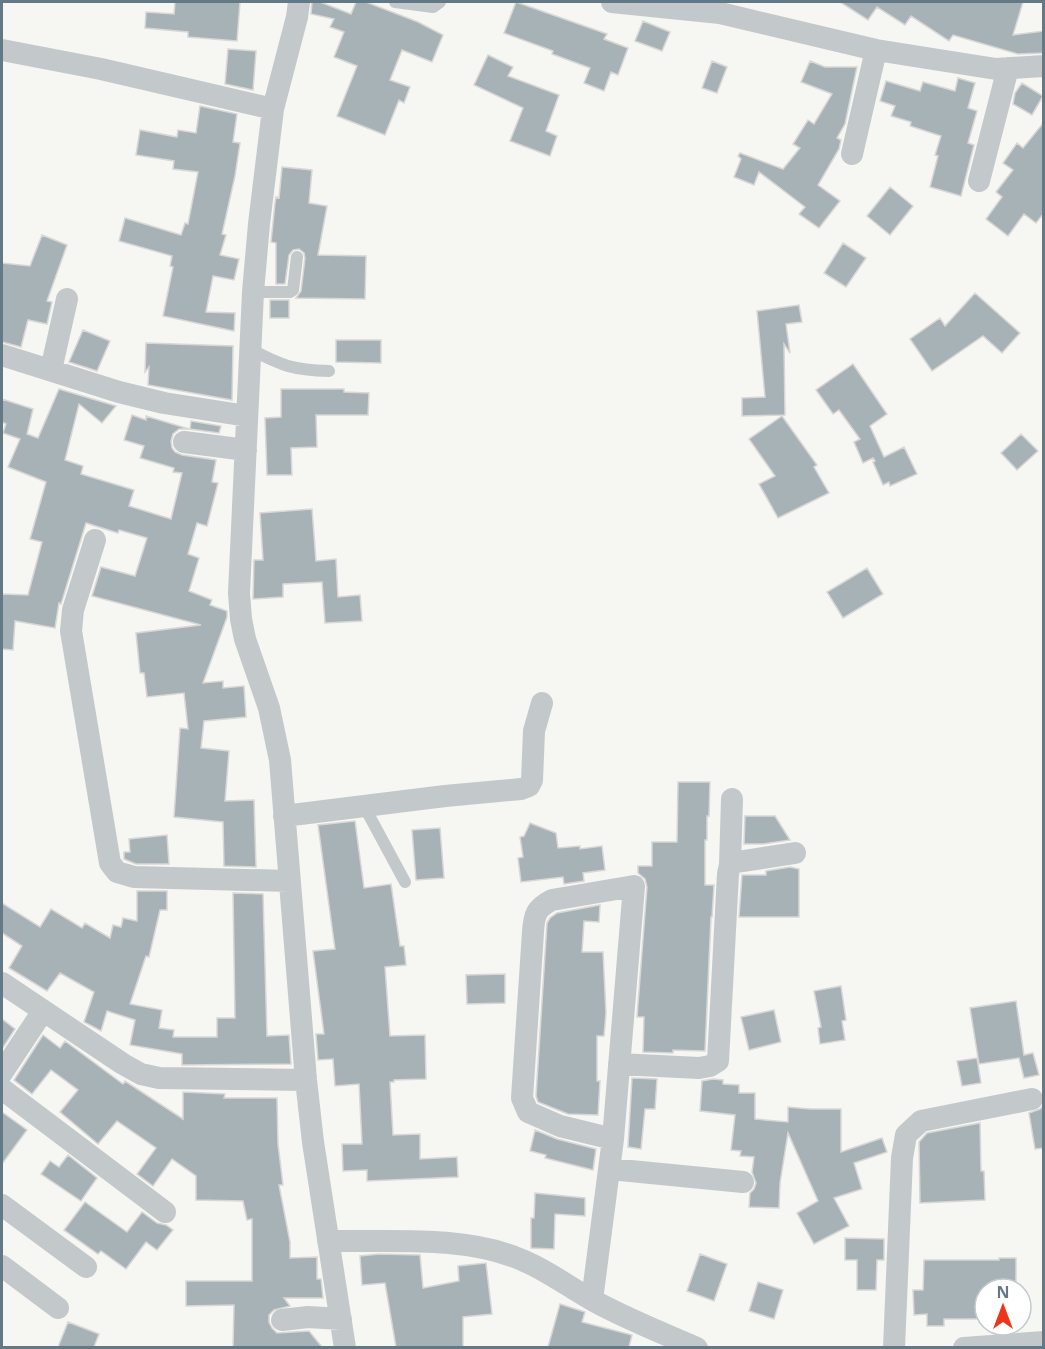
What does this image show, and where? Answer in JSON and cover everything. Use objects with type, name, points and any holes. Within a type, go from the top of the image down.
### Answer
[{"type":"street","points":[[299,2],[273,108],[259,224],[253,292],[238,593],[241,619],[268,708],[280,760],[306,1080],[313,1142],[345,1347]]},
{"type":"street","points":[[612,2],[720,14],[876,50],[996,69],[1044,66]]},
{"type":"street","points":[[2,50],[101,69],[273,108]]},
{"type":"street","points":[[852,154],[876,50]]},
{"type":"street","points":[[979,181],[1008,68]]},
{"type":"street","points":[[51,370],[67,299]]},
{"type":"street","points":[[2,355],[119,392],[164,403],[247,416]]},
{"type":"street","points":[[184,442],[246,450]]},
{"type":"street","points":[[95,540],[73,610],[71,631],[110,863],[117,872],[134,877],[289,881]]},
{"type":"street","points":[[284,816],[521,789],[529,786],[532,780],[534,731],[542,703]]},
{"type":"street","points":[[619,1064],[699,1068],[710,1066],[718,1060],[732,800]]},
{"type":"street","points":[[730,865],[795,853]]},
{"type":"street","points":[[592,1300],[614,1139],[634,886],[552,900],[540,906],[534,914],[522,1098],[528,1112],[538,1117],[560,1126],[614,1139]]},
{"type":"street","points":[[2,983],[141,1074],[159,1078],[306,1080]]},
{"type":"street","points":[[2,1073],[43,1011]]},
{"type":"street","points":[[2,1089],[165,1212]]},
{"type":"street","points":[[894,1347],[902,1158],[906,1135],[921,1121],[1032,1099]]},
{"type":"street","points":[[610,1169],[743,1182]]},
{"type":"street","points":[[2,1205],[86,1267]]},
{"type":"street","points":[[328,1241],[424,1242],[488,1249],[522,1260],[644,1327],[698,1347]]},
{"type":"street","points":[[2,1266],[58,1308]]},
{"type":"street","points":[[282,1320],[308,1317],[340,1319]]},
{"type":"street","points":[[964,1347],[1044,1342]]},
{"type":"lane","points":[[395,2],[433,7],[440,2]]},
{"type":"lane","points":[[253,292],[290,292],[294,290],[297,257]]},
{"type":"lane","points":[[250,350],[288,367],[329,371]]},
{"type":"lane","points":[[364,806],[405,882]]},
{"type":"building","points":[[175,2],[240,2],[237,41],[188,37],[188,32],[145,28],[146,12],[174,14]]},
{"type":"building","points":[[312,2],[320,2],[351,14],[356,2],[366,2],[418,22],[443,35],[432,62],[402,50],[390,80],[410,87],[404,103],[399,100],[385,135],[337,116],[357,66],[334,57],[344,32],[330,27],[334,19],[311,14]]},
{"type":"building","points":[[516,2],[607,34],[604,39],[628,48],[618,75],[611,72],[604,91],[584,83],[590,68],[504,33]]},
{"type":"building","points":[[840,2],[1023,2],[1013,35],[1044,31],[1044,53],[1018,54],[953,35],[949,41],[911,16],[905,25],[877,7],[868,20]]},
{"type":"building","points":[[643,21],[670,32],[662,51],[635,41]]},
{"type":"building","points":[[228,49],[256,51],[253,90],[225,84]]},
{"type":"building","points":[[488,55],[513,67],[508,76],[559,95],[546,131],[557,136],[550,156],[510,141],[523,108],[474,85]]},
{"type":"building","points":[[712,61],[727,67],[717,93],[702,88]]},
{"type":"building","points":[[810,61],[825,67],[857,67],[845,124],[837,138],[841,140],[839,149],[818,185],[840,201],[819,228],[799,214],[805,207],[759,172],[754,185],[734,177],[741,159],[738,156],[740,153],[783,169],[800,148],[793,144],[808,120],[814,124],[832,94],[801,82]]},
{"type":"building","points":[[958,78],[975,83],[968,108],[977,111],[968,143],[974,145],[961,196],[930,187],[938,156],[935,155],[941,136],[910,126],[911,122],[891,116],[895,106],[880,101],[886,81],[920,91],[923,82],[955,91]]},
{"type":"building","points":[[1022,83],[1043,96],[1032,115],[1013,104],[1015,93]]},
{"type":"building","points":[[200,106],[237,114],[233,142],[240,143],[222,234],[226,235],[220,255],[239,259],[234,280],[213,276],[206,312],[235,313],[234,331],[163,316],[173,267],[170,266],[172,256],[119,241],[125,218],[181,235],[185,223],[188,224],[198,172],[173,169],[174,161],[136,155],[140,130],[177,137],[178,130],[196,133]]},
{"type":"building","points":[[1044,122],[1044,213],[1036,223],[1024,214],[1008,236],[986,219],[1002,197],[996,192],[1013,170],[1003,163],[1017,143],[1023,148]]},
{"type":"building","points":[[282,167],[312,170],[309,203],[327,206],[318,255],[366,256],[365,299],[296,298],[301,291],[305,258],[304,253],[299,249],[293,250],[289,255],[285,284],[276,284],[276,243],[271,242]]},
{"type":"building","points":[[890,187],[913,206],[890,235],[867,216]]},
{"type":"building","points":[[42,235],[67,245],[47,301],[52,302],[47,324],[28,320],[21,347],[2,342],[2,263],[30,266]]},
{"type":"building","points":[[843,243],[866,258],[846,287],[824,273]]},
{"type":"building","points":[[975,293],[1020,333],[1002,353],[983,336],[932,371],[910,339],[940,318],[945,326]]},
{"type":"building","points":[[270,300],[289,300],[289,318],[270,318]]},
{"type":"building","points":[[799,305],[802,322],[786,324],[790,353],[784,344],[785,415],[742,416],[742,398],[765,397],[757,311]]},
{"type":"building","points":[[83,330],[110,341],[97,371],[69,362]]},
{"type":"building","points":[[336,340],[381,340],[381,363],[336,362]]},
{"type":"building","points":[[146,343],[233,346],[232,400],[148,385],[149,367],[145,372]]},
{"type":"building","points":[[853,364],[887,414],[870,426],[884,457],[904,447],[917,474],[890,486],[889,482],[883,485],[873,458],[863,463],[854,442],[860,439],[839,410],[833,414],[816,390]]},
{"type":"building","points":[[59,389],[116,406],[102,423],[79,404],[65,460],[83,466],[81,474],[134,490],[129,506],[171,519],[182,473],[173,472],[174,468],[140,458],[144,446],[124,440],[132,415],[146,420],[146,416],[189,429],[179,429],[173,434],[171,441],[175,452],[216,460],[212,482],[218,483],[207,526],[197,523],[188,554],[199,558],[189,591],[212,600],[210,605],[227,611],[227,617],[203,683],[223,681],[223,688],[244,686],[246,717],[204,721],[201,748],[229,751],[225,801],[254,800],[256,867],[224,866],[223,822],[174,817],[180,728],[188,729],[184,693],[147,697],[144,673],[140,673],[136,633],[201,625],[92,596],[101,567],[135,576],[147,538],[119,530],[118,533],[86,523],[61,604],[59,603],[55,628],[15,621],[13,650],[2,649],[2,594],[28,595],[42,542],[30,539],[46,482],[8,467],[20,439],[3,433],[6,424],[2,422],[2,399],[33,409],[27,434],[38,438]]},
{"type":"building","points":[[281,389],[344,389],[344,392],[369,393],[368,415],[316,415],[317,447],[291,448],[292,475],[267,475],[265,418],[281,417]]},
{"type":"building","points":[[782,416],[817,465],[814,467],[829,493],[778,518],[759,484],[775,476],[749,439]]},
{"type":"building","points":[[191,421],[221,426],[219,433],[190,429]]},
{"type":"building","points":[[1021,434],[1038,451],[1017,470],[1001,453]]},
{"type":"building","points":[[312,509],[316,561],[336,559],[338,597],[360,595],[362,621],[325,623],[322,582],[283,584],[283,597],[253,599],[254,560],[263,560],[260,513]]},
{"type":"building","points":[[867,568],[883,594],[843,618],[827,592]]},
{"type":"building","points":[[678,782],[710,782],[707,840],[705,840],[705,885],[714,885],[705,1051],[643,1052],[644,1017],[637,1017],[647,887],[645,879],[638,873],[638,866],[652,866],[652,842],[677,842]]},
{"type":"building","points":[[745,816],[775,816],[790,840],[744,844]]},
{"type":"building","points":[[355,821],[364,888],[391,884],[400,946],[404,946],[406,965],[385,967],[390,1036],[425,1035],[426,1079],[390,1082],[393,1135],[420,1134],[420,1159],[457,1157],[458,1177],[367,1181],[367,1170],[343,1171],[342,1144],[362,1144],[359,1084],[335,1086],[333,1059],[318,1060],[316,1034],[324,1034],[313,951],[335,949],[318,825]]},
{"type":"building","points":[[530,823],[556,833],[558,848],[580,846],[580,849],[602,846],[605,870],[583,873],[584,881],[564,884],[563,877],[521,882],[518,858],[523,857],[520,837],[524,836]]},
{"type":"building","points":[[440,828],[444,878],[416,880],[412,830]]},
{"type":"building","points":[[167,835],[169,864],[136,864],[124,859],[124,852],[130,852],[129,839]]},
{"type":"building","points":[[790,867],[799,869],[799,917],[739,917],[742,875],[766,875],[766,871]]},
{"type":"building","points":[[137,891],[167,891],[167,910],[160,910],[149,957],[146,956],[130,1004],[162,1010],[159,1028],[174,1030],[173,1037],[217,1037],[217,1018],[235,1018],[233,893],[263,894],[267,1036],[289,1035],[291,1064],[182,1065],[182,1054],[130,1045],[135,1020],[107,1011],[101,1031],[84,1022],[94,992],[60,973],[47,991],[9,968],[22,946],[2,933],[2,903],[40,927],[51,909],[82,928],[85,923],[110,938],[113,925],[121,927],[123,918],[137,921]]},
{"type":"building","points":[[600,905],[599,922],[584,921],[582,952],[603,952],[606,1013],[604,1036],[597,1036],[597,1081],[600,1081],[598,1115],[568,1114],[538,1102],[536,1096],[547,923],[557,913]]},
{"type":"building","points":[[505,974],[505,1003],[467,1004],[466,975]]},
{"type":"building","points":[[841,986],[846,1020],[842,1021],[845,1040],[820,1044],[818,1028],[821,1027],[814,991]]},
{"type":"building","points":[[1016,1001],[1024,1055],[1033,1053],[1039,1075],[1024,1078],[1019,1058],[979,1064],[970,1008]]},
{"type":"building","points":[[774,1010],[781,1042],[749,1050],[741,1017]]},
{"type":"building","points":[[2,1019],[15,1029],[2,1049]]},
{"type":"building","points":[[43,1035],[60,1048],[65,1041],[123,1084],[125,1081],[183,1119],[183,1092],[225,1094],[224,1098],[277,1098],[278,1144],[283,1185],[279,1185],[290,1242],[290,1258],[317,1257],[317,1279],[321,1279],[323,1298],[284,1298],[290,1306],[274,1310],[269,1315],[269,1322],[277,1333],[309,1331],[322,1347],[233,1347],[234,1305],[186,1306],[186,1281],[252,1281],[252,1219],[247,1220],[243,1201],[196,1200],[196,1176],[172,1159],[153,1186],[137,1174],[156,1148],[117,1121],[98,1144],[60,1112],[78,1090],[51,1070],[32,1094],[14,1080]]},
{"type":"building","points":[[977,1058],[981,1083],[962,1086],[957,1061]]},
{"type":"building","points":[[632,1078],[657,1079],[655,1109],[645,1109],[641,1149],[628,1147]]},
{"type":"building","points":[[723,1080],[723,1084],[739,1085],[739,1093],[755,1093],[755,1119],[788,1122],[788,1107],[841,1109],[841,1152],[882,1138],[887,1152],[854,1163],[862,1189],[834,1198],[849,1226],[814,1244],[797,1213],[818,1201],[788,1133],[780,1183],[779,1208],[749,1207],[750,1193],[756,1183],[752,1172],[754,1157],[740,1156],[741,1151],[731,1150],[735,1115],[700,1111],[702,1081]]},
{"type":"building","points":[[1044,1105],[1044,1148],[1035,1149],[1029,1113]]},
{"type":"building","points":[[2,1112],[27,1130],[2,1164]]},
{"type":"building","points":[[980,1123],[981,1171],[984,1171],[985,1200],[920,1203],[919,1142],[927,1133]]},
{"type":"building","points":[[535,1130],[557,1139],[596,1149],[593,1170],[545,1158],[546,1155],[530,1151]]},
{"type":"building","points":[[68,1155],[97,1178],[81,1201],[41,1174],[50,1161],[59,1167]]},
{"type":"building","points":[[535,1193],[585,1198],[585,1216],[555,1214],[554,1249],[531,1248],[531,1218],[534,1218]]},
{"type":"building","points":[[85,1202],[127,1232],[142,1212],[157,1223],[173,1230],[157,1250],[146,1242],[126,1269],[101,1251],[98,1254],[64,1230]]},
{"type":"building","points":[[845,1238],[884,1239],[884,1260],[877,1260],[876,1290],[857,1290],[857,1260],[845,1260]]},
{"type":"building","points":[[700,1254],[727,1264],[714,1301],[687,1291]]},
{"type":"building","points":[[420,1255],[423,1288],[459,1281],[458,1266],[486,1263],[492,1314],[463,1317],[463,1347],[396,1347],[385,1283],[362,1285],[360,1256]]},
{"type":"building","points":[[999,1258],[1016,1258],[1016,1277],[973,1277],[973,1319],[944,1319],[944,1326],[927,1326],[927,1314],[914,1315],[913,1290],[923,1290],[924,1260],[999,1260]]},
{"type":"building","points":[[758,1282],[783,1290],[774,1319],[749,1311]]},
{"type":"building","points":[[560,1304],[585,1312],[582,1322],[632,1335],[629,1347],[548,1347]]},
{"type":"building","points":[[68,1322],[99,1334],[94,1347],[58,1347]]}]
